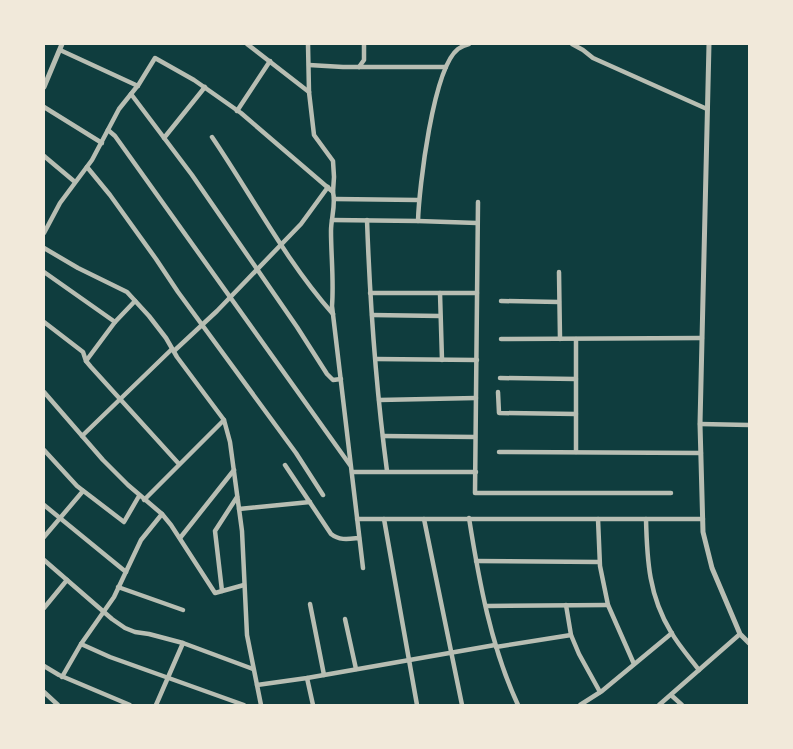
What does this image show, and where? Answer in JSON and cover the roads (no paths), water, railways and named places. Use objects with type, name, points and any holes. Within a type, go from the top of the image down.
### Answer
[{"type":"street","points":[[44,87],[62,44]]},
{"type":"street","points":[[247,44],[308,92]]},
{"type":"street","points":[[308,44],[308,92],[314,135],[333,161],[333,192],[335,199],[332,220],[332,306],[363,568]]},
{"type":"street","points":[[359,67],[364,60],[364,44]]},
{"type":"street","points":[[418,221],[418,200],[434,100],[446,67],[457,49],[468,44]]},
{"type":"street","points":[[572,44],[584,50],[593,58],[707,108]]},
{"type":"street","points":[[709,44],[700,424],[702,519],[703,532],[712,568],[740,634],[749,643]]},
{"type":"street","points":[[60,50],[138,86]]},
{"type":"street","points":[[44,233],[60,203],[102,143],[119,109],[138,86],[155,58],[205,87],[237,111],[333,192]]},
{"type":"street","points":[[237,111],[270,61]]},
{"type":"street","points":[[309,65],[446,67]]},
{"type":"street","points":[[164,138],[205,87]]},
{"type":"street","points":[[131,94],[192,175],[327,374],[333,380],[341,379]]},
{"type":"street","points":[[44,107],[102,143]]},
{"type":"street","points":[[108,130],[115,136],[153,187],[351,466]]},
{"type":"street","points":[[212,138],[282,244],[321,300],[334,314]]},
{"type":"street","points":[[44,156],[75,182]]},
{"type":"street","points":[[87,167],[136,230],[178,292],[296,453],[323,495]]},
{"type":"street","points":[[82,436],[120,398],[202,325],[301,224],[328,187]]},
{"type":"street","points":[[335,199],[418,200]]},
{"type":"street","points":[[478,202],[475,494],[671,493]]},
{"type":"street","points":[[332,220],[478,224]]},
{"type":"street","points":[[367,220],[370,293],[387,471]]},
{"type":"street","points":[[44,248],[86,272],[127,292],[166,338],[224,420],[230,442],[239,508],[247,636],[261,705]]},
{"type":"street","points":[[44,272],[115,322]]},
{"type":"street","points":[[559,272],[560,339]]},
{"type":"street","points":[[370,293],[477,293]]},
{"type":"street","points":[[440,293],[442,360]]},
{"type":"street","points":[[86,361],[115,322],[135,300]]},
{"type":"street","points":[[502,302],[559,302]]},
{"type":"street","points":[[372,315],[440,316]]},
{"type":"street","points":[[44,322],[83,352],[86,361],[179,464]]},
{"type":"street","points":[[501,339],[702,338]]},
{"type":"street","points":[[576,339],[576,452]]},
{"type":"street","points":[[376,359],[477,360]]},
{"type":"street","points":[[500,378],[576,379]]},
{"type":"street","points":[[44,392],[82,436],[140,496],[162,514],[180,538],[215,593],[244,585]]},
{"type":"street","points":[[498,392],[499,413],[576,414]]},
{"type":"street","points":[[379,400],[476,398]]},
{"type":"street","points":[[144,500],[224,420]]},
{"type":"street","points":[[700,424],[749,425]]},
{"type":"street","points":[[383,436],[476,437]]},
{"type":"street","points":[[44,450],[83,491],[124,522],[140,496]]},
{"type":"street","points":[[499,452],[701,453]]},
{"type":"street","points":[[285,465],[331,534],[336,538],[345,540],[360,538]]},
{"type":"street","points":[[180,538],[234,470]]},
{"type":"street","points":[[352,472],[476,472]]},
{"type":"street","points":[[44,537],[83,491]]},
{"type":"street","points":[[222,591],[215,531],[237,496]]},
{"type":"street","points":[[239,508],[310,502]]},
{"type":"street","points":[[44,505],[126,572]]},
{"type":"street","points":[[62,677],[118,587],[141,540],[162,514]]},
{"type":"street","points":[[469,518],[476,561],[495,646],[509,687],[518,705]]},
{"type":"street","points":[[357,519],[702,519]]},
{"type":"street","points":[[384,519],[417,704],[411,705]]},
{"type":"street","points":[[424,519],[462,705]]},
{"type":"street","points":[[598,519],[599,562],[608,605],[634,664]]},
{"type":"street","points":[[646,519],[648,564],[652,587],[660,612],[672,633],[699,670]]},
{"type":"street","points":[[44,560],[112,619],[135,632],[183,643],[253,669]]},
{"type":"street","points":[[476,561],[599,562]]},
{"type":"street","points":[[44,608],[67,580]]},
{"type":"street","points":[[118,587],[183,610]]},
{"type":"street","points":[[310,604],[324,675]]},
{"type":"street","points":[[566,605],[571,635],[600,692]]},
{"type":"street","points":[[486,606],[608,605]]},
{"type":"street","points":[[345,619],[356,669]]},
{"type":"street","points":[[580,705],[600,692],[672,633]]},
{"type":"street","points":[[658,705],[740,634]]},
{"type":"street","points":[[257,685],[308,678],[451,652],[571,635]]},
{"type":"street","points":[[156,705],[183,643]]},
{"type":"street","points":[[81,644],[110,657],[244,705]]},
{"type":"street","points":[[44,666],[62,677],[130,705]]},
{"type":"street","points":[[308,678],[313,705]]},
{"type":"street","points":[[44,692],[58,705]]},
{"type":"street","points":[[671,695],[682,705]]}]
